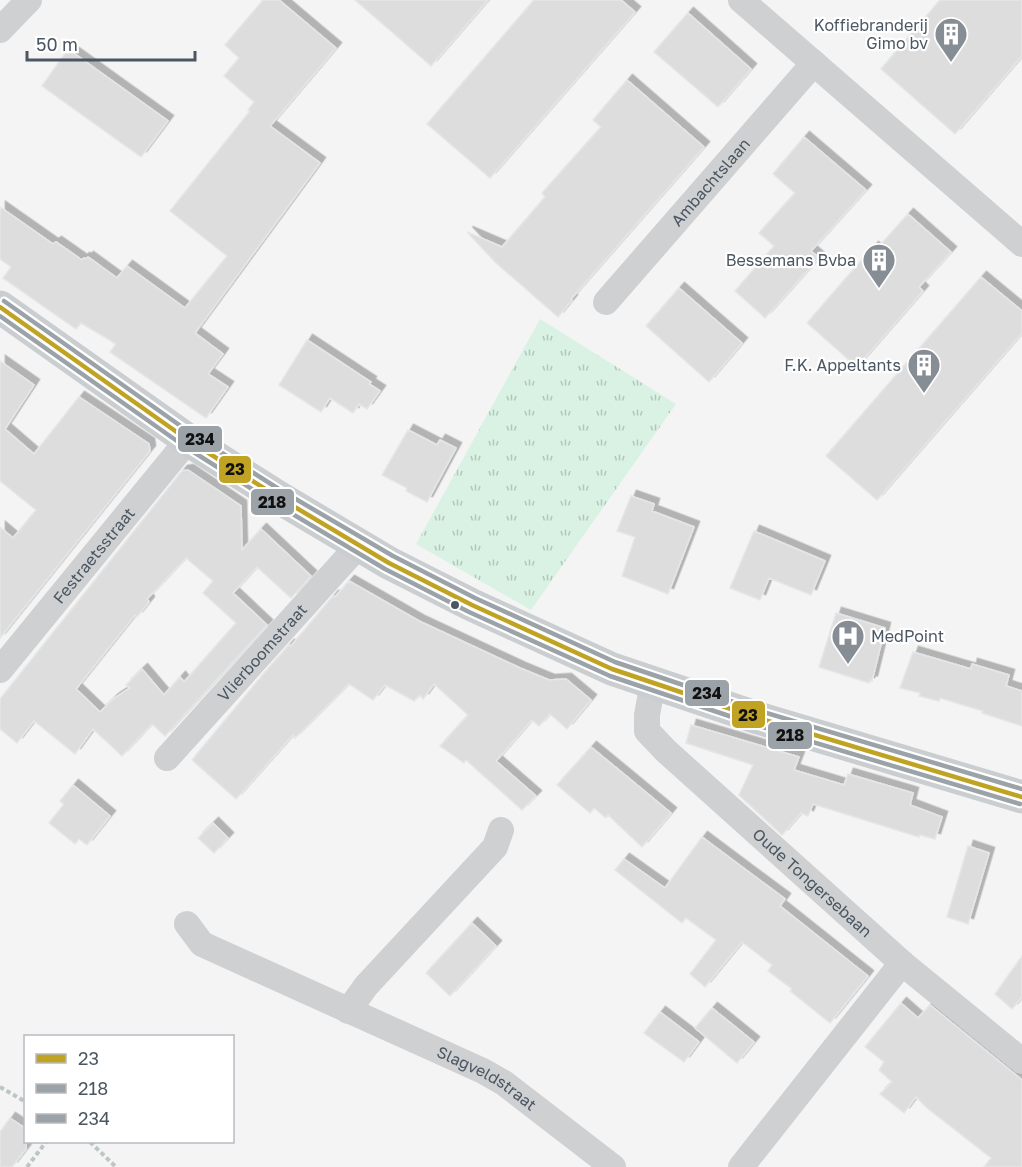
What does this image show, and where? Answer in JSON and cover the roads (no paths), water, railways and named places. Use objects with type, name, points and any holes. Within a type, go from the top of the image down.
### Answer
[{"type":"main road","points":[[0,308],[188,440],[358,546],[429,584],[612,669],[758,718],[1022,797]]},
{"type":"street","points":[[0,30],[29,0]]},
{"type":"street","points":[[741,0],[1022,244]]},
{"type":"street","name":"Ambachtslaan","points":[[606,302],[814,63]]},
{"type":"street","name":"Festraetsstraat","points":[[0,670],[188,440]]},
{"type":"street","name":"Vlierboomstraat","points":[[167,758],[358,546]]},
{"type":"street","name":"Oude Tongersebaan","points":[[653,682],[647,731],[674,759],[902,963],[1022,1061]]},
{"type":"street","points":[[348,1011],[366,986],[495,847],[501,830]]},
{"type":"street","name":"Slagveldstraat","points":[[187,924],[202,944],[483,1071],[504,1083],[613,1167]]},
{"type":"street","points":[[741,1167],[902,963]]},
{"type":"place","name":"Koffiebranderij Gimo bv","points":[[951,63]]},
{"type":"place","name":"Bessemans Bvba","points":[[879,289]]},
{"type":"place","name":"F.K. Appeltants","points":[[924,394]]},
{"type":"place","name":"MedPoint","points":[[848,665]]}]
